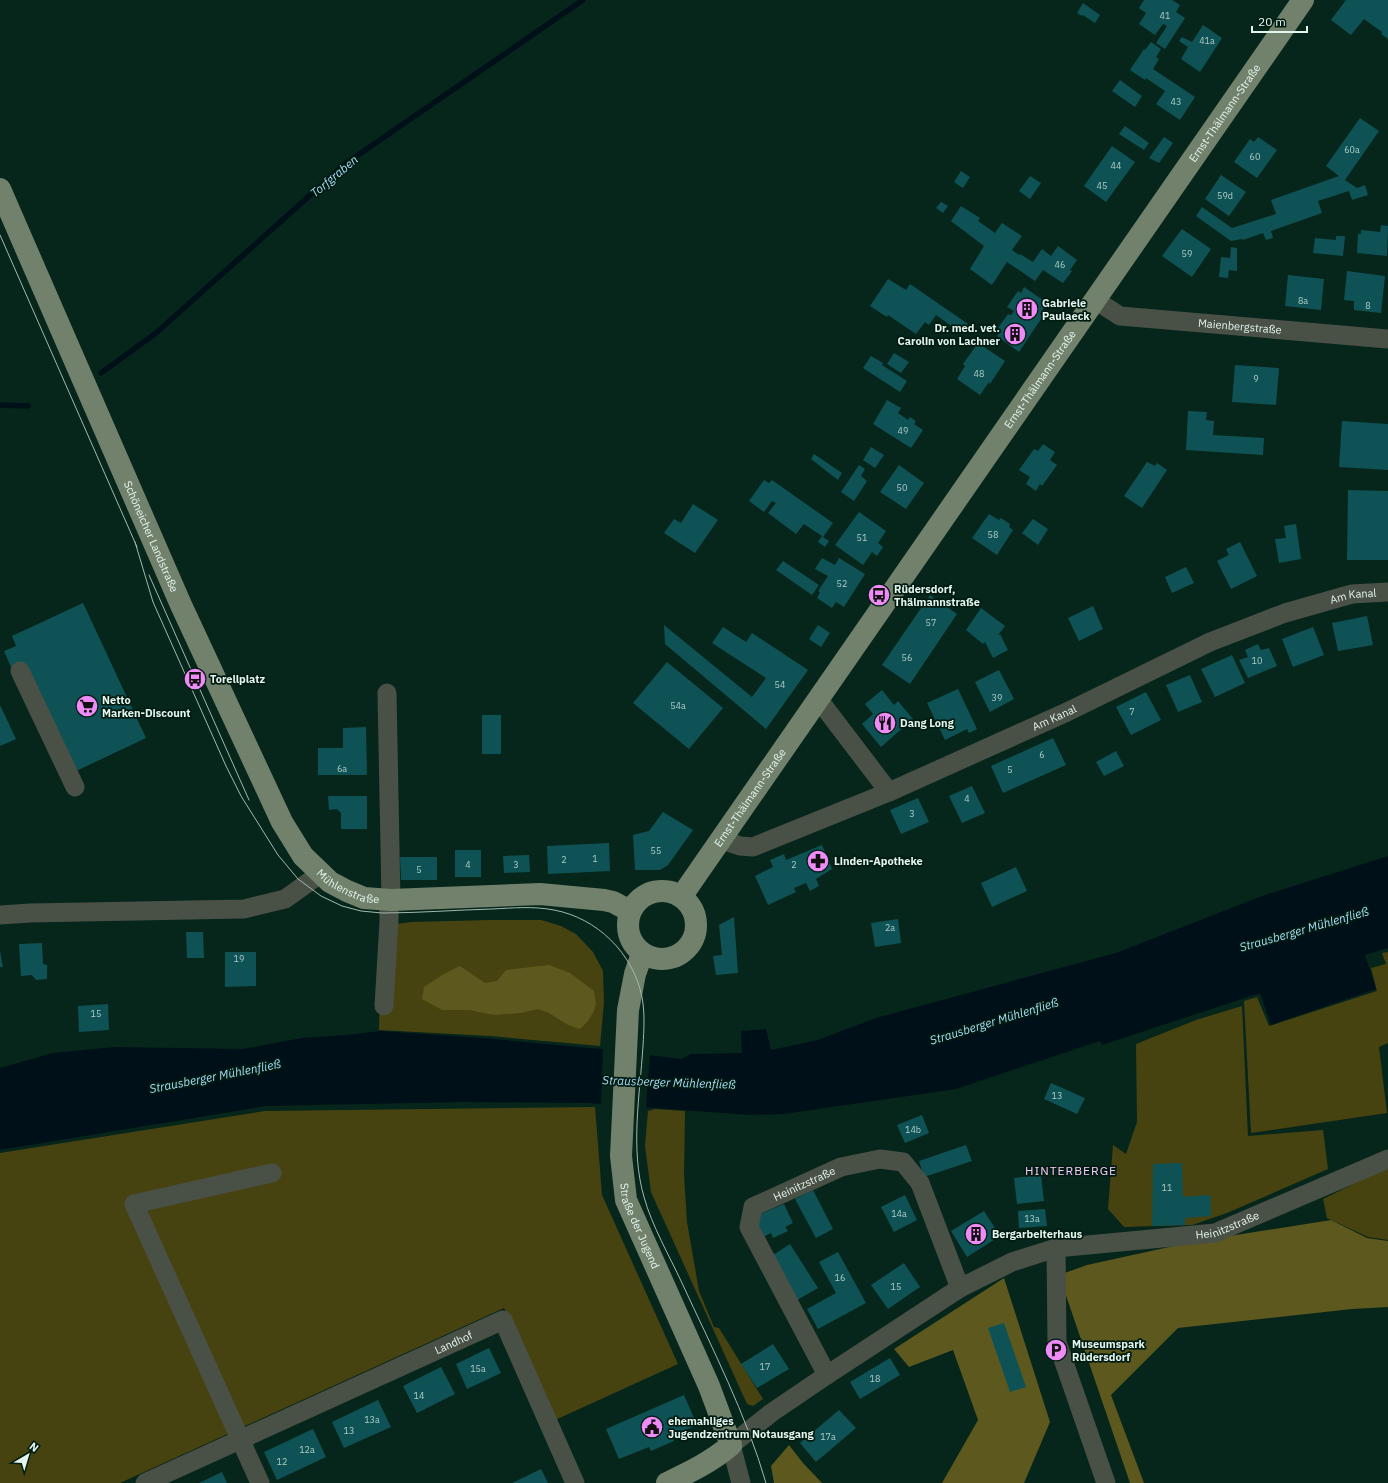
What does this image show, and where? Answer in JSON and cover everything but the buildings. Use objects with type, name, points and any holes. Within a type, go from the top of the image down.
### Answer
[{"type":"main road","name":"Ernst-Thälmann-Straße","points":[[681,897],[722,840],[1303,0]]},
{"type":"main road","name":"Schöneicher Landstraße","points":[[2,199],[182,605],[282,822],[303,856],[320,874]]},
{"type":"main road","name":"Mühlenstraße","points":[[320,874],[330,882],[364,898],[390,900],[540,894],[604,900],[613,902],[630,911]]},
{"type":"main road","points":[[653,892],[668,892],[681,897],[689,904],[695,914],[697,925],[696,935],[691,945],[683,953],[674,958],[663,960],[642,954],[634,945],[629,934],[628,923],[630,911],[644,896],[653,892]]},
{"type":"main road","name":"Straße der Jugend","points":[[642,954],[635,974],[628,1010],[620,1156],[626,1200],[709,1386],[731,1445]]},
{"type":"main road","points":[[667,1483],[699,1468],[731,1445]]},
{"type":"street","name":"Maienbergstraße","points":[[1095,300],[1120,316],[1388,339]]},
{"type":"street","name":"Am Kanal","points":[[722,840],[740,846],[753,847],[889,792],[1067,712],[1210,642],[1285,613],[1352,594],[1388,592]]},
{"type":"street","points":[[20,671],[75,787]]},
{"type":"street","points":[[384,1006],[390,900],[387,693]]},
{"type":"street","points":[[819,700],[889,792]]},
{"type":"street","name":"Mühlenstraße","points":[[0,915],[244,909],[286,899],[320,874]]},
{"type":"street","name":"Heinitzstraße","points":[[826,1374],[749,1227],[753,1208],[841,1167],[880,1159],[903,1162],[920,1183],[960,1288]]},
{"type":"street","name":"Heinitzstraße","points":[[731,1445],[771,1413],[826,1374],[960,1288],[1012,1262],[1056,1248],[1215,1232],[1388,1159]]},
{"type":"street","points":[[260,1483],[134,1204],[272,1173]]},
{"type":"street","points":[[1056,1248],[1057,1342],[1106,1483]]},
{"type":"street","name":"Landhof","points":[[145,1483],[503,1320],[575,1483]]},
{"type":"street","name":"Straße der Jugend","points":[[731,1445],[741,1483]]},
{"type":"shaded area","points":[[541,920],[561,926],[576,934],[593,952],[603,971],[604,1002],[600,1046],[490,1036],[379,1030],[381,926],[411,922]]},
{"type":"shaded area","points":[[1388,952],[1388,1043],[1379,1047],[1387,1113],[1251,1133],[1244,1001],[1257,997],[1269,1026],[1377,991],[1371,968],[1386,964],[1382,953]]},
{"type":"shaded area","points":[[549,965],[570,973],[594,991],[596,1003],[594,1011],[588,1021],[580,1029],[568,1025],[549,1013],[538,1009],[521,1013],[494,1015],[469,1010],[442,1010],[422,999],[424,987],[442,975],[460,966],[485,983],[497,981],[506,970]]},
{"type":"shaded area","points":[[1242,1006],[1248,1136],[1323,1130],[1328,1169],[1227,1213],[1192,1225],[1124,1227],[1108,1209],[1113,1145],[1126,1154],[1137,1122],[1136,1044],[1196,1020]]},
{"type":"shaded area","points":[[595,1107],[602,1195],[678,1364],[555,1420],[504,1308],[120,1483],[0,1483],[0,1153],[265,1111]]},
{"type":"shaded area","points":[[655,1109],[685,1111],[684,1175],[687,1222],[699,1291],[714,1327],[719,1328],[763,1399],[753,1406],[747,1404],[651,1192],[645,1146],[648,1111]]},
{"type":"shaded area","points":[[1388,1167],[1388,1240],[1368,1237],[1327,1218],[1323,1199]]},
{"type":"shaded area","points":[[1331,1220],[1367,1238],[1388,1241],[1388,1307],[1352,1309],[1178,1328],[1111,1395],[1144,1483],[1130,1483],[1059,1275],[1087,1265],[1192,1242]]},
{"type":"shaded area","points":[[1004,1278],[1050,1422],[1024,1483],[942,1483],[978,1420],[953,1350],[909,1367],[894,1349]]},
{"type":"shaded area","points":[[789,1445],[803,1463],[822,1483],[774,1483],[771,1466]]},
{"type":"water","name":"Strausberger Mühlenfließ","points":[[1388,856],[1388,948],[1365,955],[1376,989],[1271,1025],[1260,993],[1102,1045],[1100,1041],[956,1089],[784,1114],[749,1115],[588,1103],[462,1102],[266,1106],[0,1150],[0,1068],[53,1053],[114,1047],[243,1049],[302,1038],[380,1031],[482,1038],[601,1049],[681,1059],[691,1054],[742,1053],[741,1031],[766,1029],[771,1050],[818,1040],[876,1018],[1116,953],[1262,896]]},
{"type":"pier","points":[[603,1047],[650,1053],[646,1109],[601,1106]]},
{"type":"waterway","name":"Torfgraben","points":[[101,373],[156,333],[345,164],[583,0]]},
{"type":"waterway","name":"Torfgraben","points":[[0,405],[28,406]]},
{"type":"tram line","points":[[0,235],[137,547]]},
{"type":"tram line","points":[[135,542],[153,602],[226,766],[241,796],[278,855],[298,879],[321,896],[342,906],[361,911],[396,913],[523,908],[554,910],[570,914],[598,929],[622,952],[637,981],[644,1009],[637,1122],[638,1160],[644,1197],[656,1230],[739,1407],[766,1483]]},
{"type":"tram line","points":[[149,575],[249,800]]},
{"type":"place","name":"Gabriele Paulaeck","points":[[1027,309]]},
{"type":"place","name":"Dr. med. vet. Carolin von Lachner","points":[[1015,334]]},
{"type":"place","name":"Rüdersdorf, Thälmannstraße","points":[[879,595]]},
{"type":"place","name":"Torellplatz","points":[[195,679]]},
{"type":"place","name":"Netto Marken-Discount","points":[[87,706]]},
{"type":"place","name":"Dang Long","points":[[885,723]]},
{"type":"place","name":"Linden-Apotheke","points":[[818,861]]},
{"type":"place","name":"Bergarbeiterhaus","points":[[976,1234]]},
{"type":"place","name":"Museumspark Rüdersdorf","points":[[1056,1350]]},
{"type":"place","name":"ehemahliges Jugendzentrum Notausgang","points":[[652,1427]]},
{"type":"district","name":"HINTERBERGE","points":[[1071,1170]]}]
